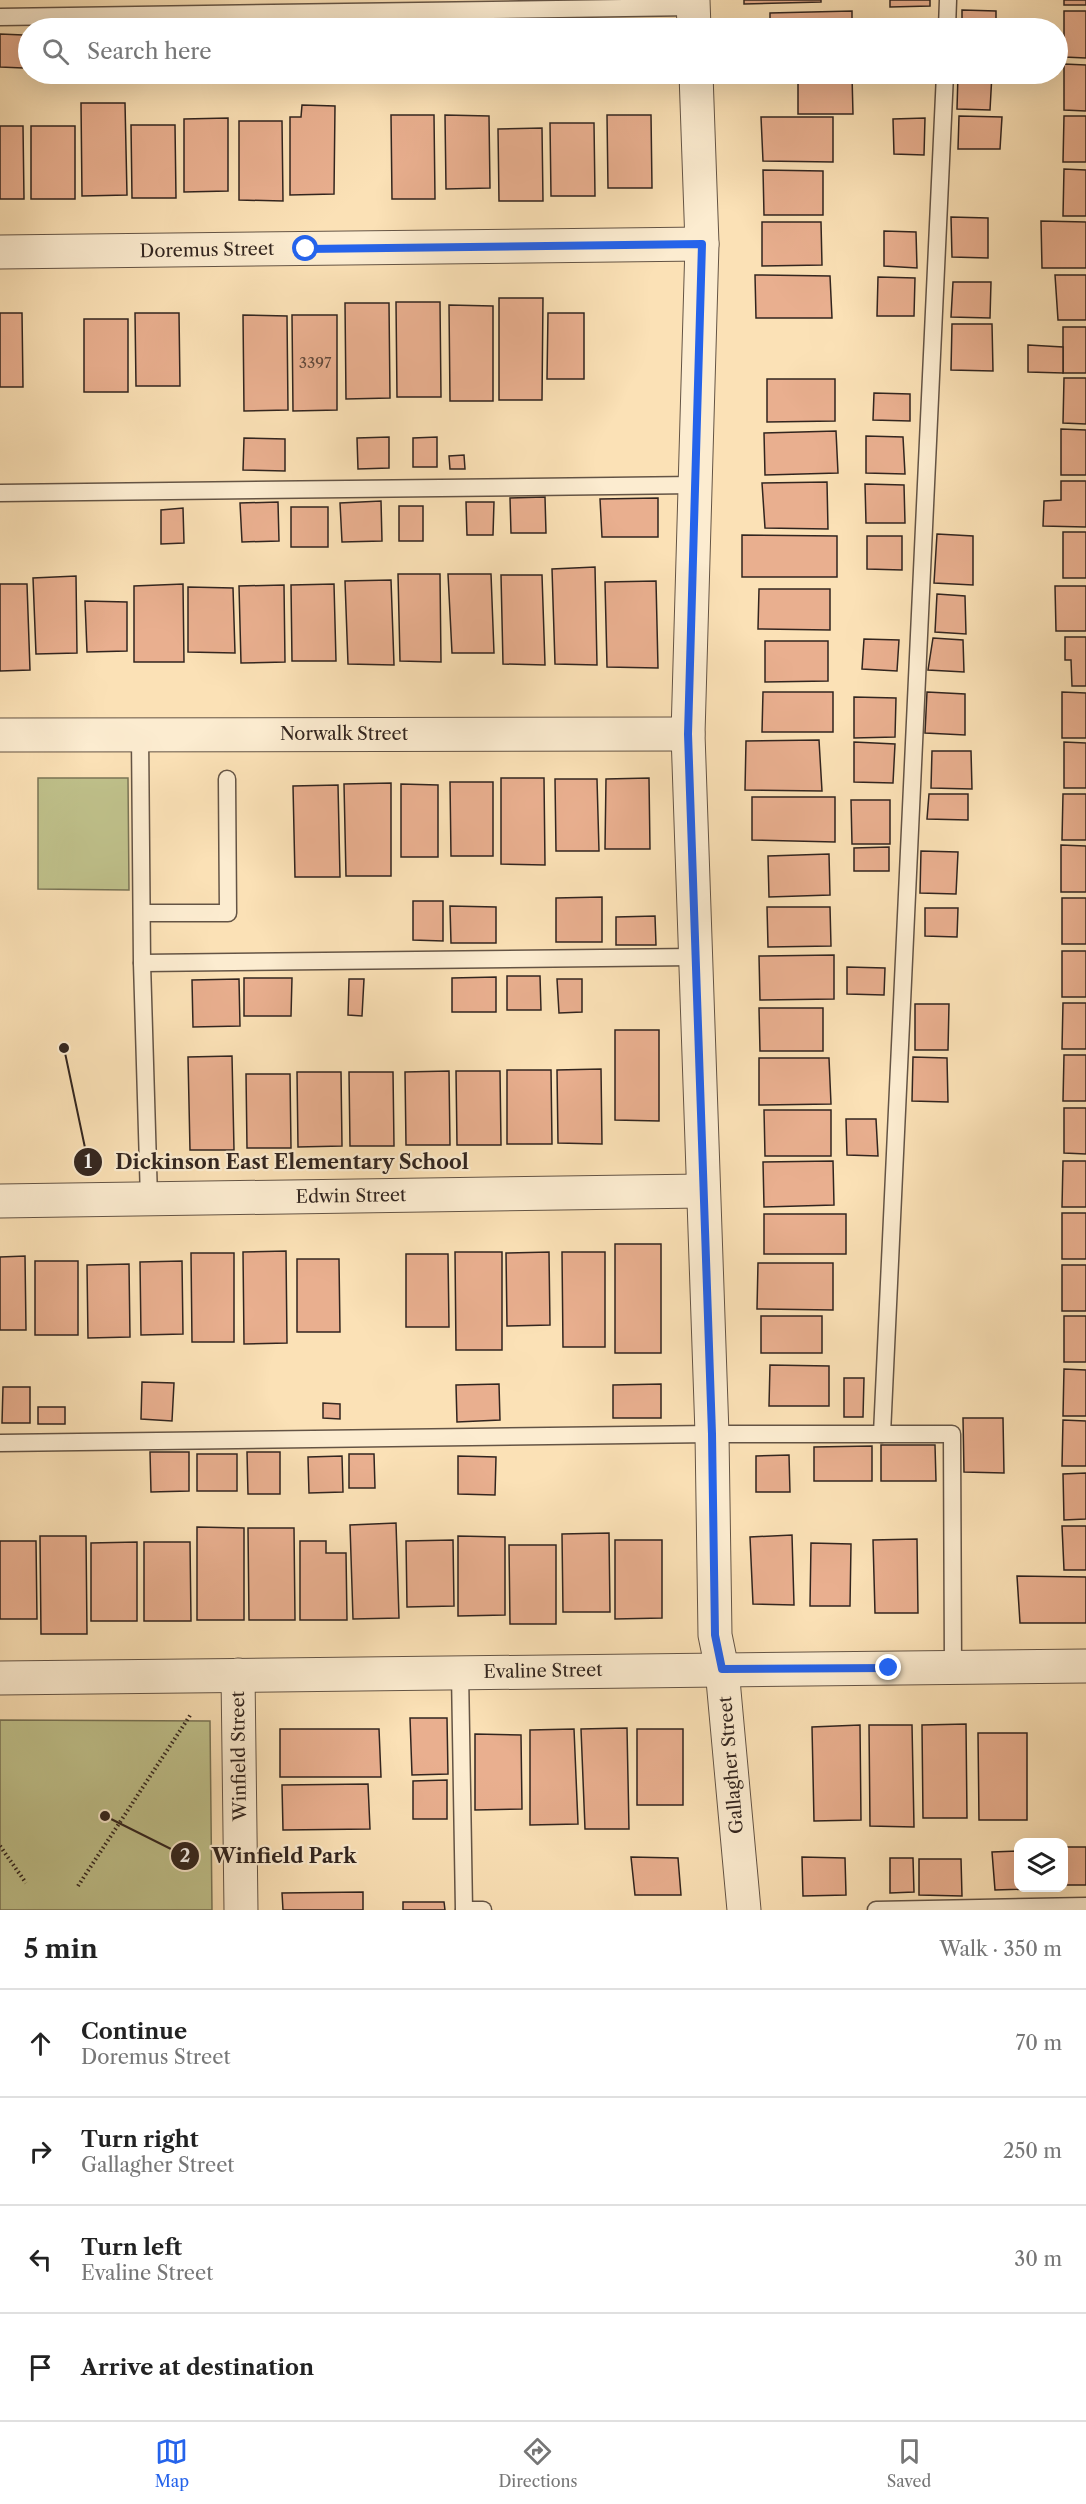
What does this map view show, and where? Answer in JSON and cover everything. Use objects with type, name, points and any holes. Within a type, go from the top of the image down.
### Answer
[{"type":"street","name":"Gallagher Street","points":[[696,84],[702,244],[688,734],[712,1434],[715,1635],[722,1669],[744,1910]]},
{"type":"street","name":"Doremus Street","points":[[0,252],[702,244]]},
{"type":"street","name":"Norwalk Street","points":[[0,735],[688,734]]},
{"type":"street","name":"Edwin Street","points":[[0,1201],[702,1191]]},
{"type":"street","name":"Evaline Street","points":[[0,1678],[1086,1666]]},
{"type":"street","name":"Winfield Street","points":[[238,1675],[241,1910]]},
{"type":"lane","points":[[947,18],[948,0]]},
{"type":"lane","points":[[0,17],[694,12]]},
{"type":"lane","points":[[882,1434],[945,84]]},
{"type":"lane","points":[[0,494],[695,485]]},
{"type":"lane","points":[[140,734],[142,963],[149,1199]]},
{"type":"lane","points":[[142,913],[228,913],[227,779]]},
{"type":"lane","points":[[142,963],[695,957]]},
{"type":"lane","points":[[0,1443],[712,1434],[952,1434],[953,1667]]},
{"type":"lane","points":[[460,1672],[464,1910],[483,1910]]},
{"type":"lane","points":[[876,1910],[1086,1906]]},
{"type":"path","points":[[78,1886],[191,1714]]},
{"type":"path","points":[[0,1846],[26,1883]]},
{"type":"green space","points":[[38,778],[128,778],[129,890],[38,889]]},
{"type":"green space","points":[[0,1720],[210,1721],[212,1910],[0,1910]]},
{"type":"building","points":[[744,0],[821,0],[821,2],[744,4]]},
{"type":"building","points":[[890,0],[930,0],[930,6],[890,7]]},
{"type":"building","points":[[1064,0],[1086,0],[1086,5],[1064,5]]},
{"type":"building","points":[[962,10],[996,11],[996,18],[962,18]]},
{"type":"building","points":[[852,11],[852,18],[770,18],[770,13]]},
{"type":"building","points":[[1064,11],[1086,11],[1086,58],[1068,57],[1068,18],[1064,18]]},
{"type":"building","points":[[0,34],[18,35],[18,68],[0,67]]},
{"type":"building","points":[[1068,64],[1086,65],[1086,111],[1064,110],[1064,84],[1068,84]]},
{"type":"building","points":[[798,84],[852,84],[853,114],[798,114]]},
{"type":"building","points":[[958,84],[991,84],[990,110],[957,109]]},
{"type":"building","points":[[81,103],[125,103],[127,195],[82,196]]},
{"type":"building","points":[[302,105],[335,106],[334,194],[290,195],[290,117],[301,117]]},
{"type":"building","points":[[391,115],[434,115],[435,199],[392,199]]},
{"type":"building","points":[[445,115],[489,116],[490,188],[446,189]]},
{"type":"building","points":[[607,115],[651,115],[652,188],[608,188]]},
{"type":"building","points":[[959,116],[1002,117],[1000,149],[958,149]]},
{"type":"building","points":[[1064,116],[1086,116],[1086,162],[1063,162]]},
{"type":"building","points":[[761,117],[833,117],[833,162],[763,161]]},
{"type":"building","points":[[228,118],[228,191],[184,192],[184,119]]},
{"type":"building","points":[[925,118],[924,155],[894,154],[893,119]]},
{"type":"building","points":[[239,121],[282,121],[283,201],[239,200]]},
{"type":"building","points":[[550,123],[594,123],[595,196],[551,196]]},
{"type":"building","points":[[131,125],[175,125],[176,198],[132,198]]},
{"type":"building","points":[[0,126],[23,126],[24,199],[0,199]]},
{"type":"building","points":[[31,126],[75,126],[75,199],[31,199]]},
{"type":"building","points":[[542,128],[543,201],[499,201],[498,129]]},
{"type":"building","points":[[1064,169],[1086,170],[1086,216],[1063,216]]},
{"type":"building","points":[[763,170],[823,171],[823,215],[764,215]]},
{"type":"building","points":[[951,217],[988,218],[988,258],[952,257]]},
{"type":"building","points":[[1041,221],[1086,222],[1086,268],[1042,268]]},
{"type":"building","points":[[762,222],[821,222],[822,265],[762,266]]},
{"type":"building","points":[[884,231],[916,232],[917,268],[884,266]]},
{"type":"building","points":[[755,275],[830,276],[832,318],[756,318]]},
{"type":"building","points":[[1055,275],[1086,275],[1086,320],[1058,320]]},
{"type":"building","points":[[878,277],[915,278],[914,316],[877,316]]},
{"type":"building","points":[[953,282],[991,282],[990,318],[951,317]]},
{"type":"building","points":[[499,298],[543,298],[542,400],[499,400]]},
{"type":"building","points":[[396,302],[440,302],[441,397],[397,397]]},
{"type":"building","points":[[345,303],[389,303],[390,398],[346,399]]},
{"type":"building","points":[[449,305],[493,306],[493,401],[450,401]]},
{"type":"building","points":[[0,313],[22,313],[23,387],[0,387]]},
{"type":"building","points":[[135,313],[179,313],[180,386],[136,386]]},
{"type":"building","points":[[548,313],[584,313],[584,379],[547,379]]},
{"type":"building","points":[[243,315],[287,316],[288,410],[244,411]]},
{"type":"building","points":[[292,315],[337,315],[337,410],[293,411]]},
{"type":"building","points":[[84,319],[128,319],[128,392],[84,392]]},
{"type":"building","points":[[952,324],[992,324],[993,371],[951,370]]},
{"type":"building","points":[[1063,327],[1086,327],[1086,373],[1063,373]]},
{"type":"building","points":[[1028,345],[1063,347],[1063,373],[1028,372]]},
{"type":"building","points":[[1064,378],[1086,378],[1086,424],[1063,423]]},
{"type":"building","points":[[767,379],[835,379],[835,421],[767,422]]},
{"type":"building","points":[[874,393],[910,394],[910,421],[873,420]]},
{"type":"building","points":[[1061,429],[1086,430],[1086,475],[1061,475]]},
{"type":"building","points":[[836,431],[838,473],[765,475],[764,433]]},
{"type":"building","points":[[866,436],[903,437],[905,474],[866,473]]},
{"type":"building","points":[[389,437],[389,468],[358,469],[357,438]]},
{"type":"building","points":[[437,437],[437,467],[413,467],[413,438]]},
{"type":"building","points":[[244,438],[285,439],[285,471],[243,470]]},
{"type":"building","points":[[464,455],[465,469],[450,469],[449,456]]},
{"type":"building","points":[[1061,481],[1086,481],[1086,527],[1043,526],[1044,501],[1061,500]]},
{"type":"building","points":[[827,482],[828,529],[765,528],[762,483]]},
{"type":"building","points":[[865,484],[904,485],[905,523],[866,523]]},
{"type":"building","points":[[545,497],[546,533],[511,533],[510,498]]},
{"type":"building","points":[[658,498],[658,537],[602,537],[600,499]]},
{"type":"building","points":[[381,501],[382,541],[342,542],[340,503]]},
{"type":"building","points":[[278,502],[279,541],[242,542],[240,503]]},
{"type":"building","points":[[466,502],[494,502],[493,535],[467,535]]},
{"type":"building","points":[[399,506],[423,506],[423,541],[399,541]]},
{"type":"building","points":[[291,507],[328,507],[328,547],[291,547]]},
{"type":"building","points":[[183,508],[184,543],[161,544],[161,510]]},
{"type":"building","points":[[1063,532],[1086,532],[1086,578],[1063,578]]},
{"type":"building","points":[[937,534],[973,536],[973,585],[934,583]]},
{"type":"building","points":[[742,535],[837,536],[837,577],[742,577]]},
{"type":"building","points":[[867,536],[902,536],[902,570],[867,569]]},
{"type":"building","points":[[595,567],[597,665],[555,664],[552,569]]},
{"type":"building","points":[[398,574],[440,574],[441,662],[400,661]]},
{"type":"building","points":[[448,574],[491,574],[494,653],[452,653]]},
{"type":"building","points":[[501,575],[542,575],[545,665],[503,664]]},
{"type":"building","points":[[76,576],[77,653],[36,654],[33,578]]},
{"type":"building","points":[[391,580],[394,665],[348,664],[345,581]]},
{"type":"building","points":[[656,581],[658,668],[607,667],[605,582]]},
{"type":"building","points":[[0,584],[27,584],[30,670],[0,671]]},
{"type":"building","points":[[183,584],[184,662],[134,662],[134,586]]},
{"type":"building","points":[[334,584],[336,661],[292,661],[291,585]]},
{"type":"building","points":[[284,585],[285,662],[241,663],[239,586]]},
{"type":"building","points":[[1055,586],[1086,586],[1086,631],[1056,631]]},
{"type":"building","points":[[188,587],[233,588],[235,653],[188,652]]},
{"type":"building","points":[[759,589],[830,589],[830,630],[758,629]]},
{"type":"building","points":[[937,594],[965,596],[966,634],[935,632]]},
{"type":"building","points":[[85,601],[127,602],[127,651],[87,652]]},
{"type":"building","points":[[1065,637],[1086,637],[1086,686],[1072,686],[1071,660],[1065,660]]},
{"type":"building","points":[[933,638],[963,640],[964,672],[928,670]]},
{"type":"building","points":[[864,639],[899,640],[897,671],[862,669]]},
{"type":"building","points":[[765,641],[828,641],[828,681],[765,682]]},
{"type":"building","points":[[763,692],[833,692],[833,732],[762,732]]},
{"type":"building","points":[[927,692],[965,694],[965,735],[925,733]]},
{"type":"building","points":[[1062,692],[1086,693],[1086,738],[1062,738]]},
{"type":"building","points":[[854,697],[896,698],[895,737],[854,738]]},
{"type":"building","points":[[819,740],[822,791],[745,790],[746,741]]},
{"type":"building","points":[[854,742],[895,744],[893,783],[854,782]]},
{"type":"building","points":[[1064,742],[1086,743],[1086,788],[1064,788]]},
{"type":"building","points":[[932,751],[971,751],[972,789],[931,788]]},
{"type":"building","points":[[501,778],[544,778],[545,865],[501,864]]},
{"type":"building","points":[[649,778],[650,849],[605,849],[606,779]]},
{"type":"building","points":[[555,779],[597,779],[599,851],[556,851]]},
{"type":"building","points":[[450,782],[493,782],[493,856],[451,856]]},
{"type":"building","points":[[391,783],[391,876],[346,876],[344,784]]},
{"type":"building","points":[[401,784],[438,785],[438,857],[401,857]]},
{"type":"building","points":[[338,785],[340,877],[295,877],[293,786]]},
{"type":"building","points":[[929,794],[968,794],[968,820],[927,819]]},
{"type":"building","points":[[1063,794],[1086,794],[1086,840],[1062,840]]},
{"type":"building","points":[[752,797],[835,797],[835,842],[752,840]]},
{"type":"building","points":[[851,800],[890,800],[890,844],[852,844]]},
{"type":"building","points":[[1061,845],[1086,846],[1086,892],[1061,892]]},
{"type":"building","points":[[889,847],[889,871],[854,871],[854,848]]},
{"type":"building","points":[[921,851],[958,852],[956,894],[920,893]]},
{"type":"building","points":[[829,854],[830,895],[769,897],[768,856]]},
{"type":"building","points":[[602,897],[602,942],[556,942],[556,898]]},
{"type":"building","points":[[1062,898],[1086,898],[1086,944],[1062,944]]},
{"type":"building","points":[[413,901],[443,901],[443,941],[413,940]]},
{"type":"building","points":[[450,906],[496,907],[496,943],[451,943]]},
{"type":"building","points":[[767,907],[830,907],[831,946],[768,947]]},
{"type":"building","points":[[925,908],[958,908],[957,937],[925,936]]},
{"type":"building","points":[[655,916],[656,945],[616,945],[616,917]]},
{"type":"building","points":[[1062,951],[1086,951],[1086,997],[1062,997]]},
{"type":"building","points":[[834,955],[834,999],[760,1000],[759,956]]},
{"type":"building","points":[[847,967],[885,968],[884,995],[847,994]]},
{"type":"building","points":[[507,976],[540,976],[541,1010],[507,1010]]},
{"type":"building","points":[[496,977],[496,1012],[452,1012],[452,978]]},
{"type":"building","points":[[244,978],[292,978],[291,1016],[244,1016]]},
{"type":"building","points":[[239,979],[240,1026],[193,1027],[192,980]]},
{"type":"building","points":[[349,979],[364,979],[362,1016],[348,1015]]},
{"type":"building","points":[[557,979],[582,979],[582,1012],[559,1013]]},
{"type":"building","points":[[1063,1003],[1086,1003],[1086,1049],[1062,1049]]},
{"type":"building","points":[[915,1004],[949,1004],[948,1050],[915,1050]]},
{"type":"building","points":[[759,1008],[823,1008],[823,1051],[760,1051]]},
{"type":"building","points":[[615,1030],[659,1030],[659,1121],[615,1120]]},
{"type":"building","points":[[1064,1055],[1086,1055],[1086,1101],[1063,1101]]},
{"type":"building","points":[[232,1056],[234,1150],[190,1150],[188,1057]]},
{"type":"building","points":[[913,1057],[947,1058],[948,1102],[912,1101]]},
{"type":"building","points":[[759,1058],[829,1058],[831,1104],[759,1105]]},
{"type":"building","points":[[601,1069],[602,1144],[558,1143],[557,1070]]},
{"type":"building","points":[[507,1070],[551,1070],[552,1144],[507,1144]]},
{"type":"building","points":[[449,1071],[450,1145],[406,1145],[405,1072]]},
{"type":"building","points":[[456,1071],[500,1071],[501,1145],[457,1145]]},
{"type":"building","points":[[297,1072],[341,1072],[342,1146],[298,1147]]},
{"type":"building","points":[[349,1072],[393,1072],[394,1146],[350,1146]]},
{"type":"building","points":[[246,1074],[290,1074],[291,1148],[247,1148]]},
{"type":"building","points":[[1064,1108],[1086,1108],[1086,1154],[1064,1153]]},
{"type":"building","points":[[764,1110],[831,1110],[831,1156],[765,1156]]},
{"type":"building","points":[[846,1119],[876,1119],[878,1156],[847,1155]]},
{"type":"building","points":[[833,1161],[834,1205],[764,1207],[763,1162]]},
{"type":"building","points":[[1063,1161],[1086,1161],[1086,1207],[1062,1207]]},
{"type":"building","points":[[1062,1213],[1086,1213],[1086,1259],[1062,1259]]},
{"type":"building","points":[[764,1214],[846,1214],[846,1254],[764,1254]]},
{"type":"building","points":[[615,1244],[661,1244],[661,1353],[615,1353]]},
{"type":"building","points":[[286,1251],[287,1343],[244,1344],[243,1252]]},
{"type":"building","points":[[455,1252],[502,1252],[502,1350],[456,1350]]},
{"type":"building","points":[[549,1252],[550,1325],[507,1326],[506,1253]]},
{"type":"building","points":[[562,1252],[605,1252],[605,1347],[563,1347]]},
{"type":"building","points":[[191,1253],[234,1253],[234,1342],[192,1342]]},
{"type":"building","points":[[406,1254],[448,1254],[449,1327],[406,1327]]},
{"type":"building","points":[[25,1256],[26,1330],[0,1330],[0,1257]]},
{"type":"building","points":[[297,1259],[339,1259],[340,1332],[297,1332]]},
{"type":"building","points":[[35,1261],[78,1261],[78,1335],[35,1335]]},
{"type":"building","points":[[182,1261],[183,1334],[141,1335],[140,1262]]},
{"type":"building","points":[[758,1263],[833,1263],[833,1310],[757,1309]]},
{"type":"building","points":[[129,1264],[130,1337],[88,1338],[87,1265]]},
{"type":"building","points":[[1062,1265],[1086,1265],[1086,1311],[1062,1311]]},
{"type":"building","points":[[761,1316],[822,1316],[822,1353],[761,1353]]},
{"type":"building","points":[[1064,1316],[1086,1316],[1086,1362],[1064,1362]]},
{"type":"building","points":[[770,1365],[829,1366],[829,1406],[769,1406]]},
{"type":"building","points":[[1064,1369],[1086,1370],[1086,1416],[1063,1416]]},
{"type":"building","points":[[844,1378],[864,1378],[863,1417],[844,1417]]},
{"type":"building","points":[[142,1382],[174,1383],[172,1421],[141,1419]]},
{"type":"building","points":[[499,1384],[500,1420],[457,1422],[456,1385]]},
{"type":"building","points":[[661,1384],[661,1418],[613,1418],[613,1385]]},
{"type":"building","points":[[3,1387],[30,1387],[30,1423],[2,1423]]},
{"type":"building","points":[[323,1403],[340,1404],[340,1419],[323,1418]]},
{"type":"building","points":[[38,1407],[65,1407],[65,1424],[38,1424]]},
{"type":"building","points":[[963,1418],[1003,1418],[1004,1473],[964,1472]]},
{"type":"building","points":[[1063,1420],[1086,1421],[1086,1466],[1062,1466]]},
{"type":"building","points":[[881,1445],[935,1445],[936,1481],[881,1481]]},
{"type":"building","points":[[872,1446],[872,1481],[814,1481],[814,1447]]},
{"type":"building","points":[[150,1452],[189,1452],[189,1491],[151,1492]]},
{"type":"building","points":[[247,1452],[280,1452],[280,1494],[248,1494]]},
{"type":"building","points":[[197,1454],[237,1454],[237,1491],[197,1491]]},
{"type":"building","points":[[349,1454],[374,1454],[375,1488],[349,1488]]},
{"type":"building","points":[[789,1455],[790,1492],[756,1492],[756,1456]]},
{"type":"building","points":[[342,1456],[343,1492],[309,1493],[308,1457]]},
{"type":"building","points":[[458,1456],[496,1457],[495,1495],[458,1494]]},
{"type":"building","points":[[1086,1473],[1086,1519],[1064,1520],[1063,1474]]},
{"type":"building","points":[[396,1523],[399,1618],[353,1619],[350,1525]]},
{"type":"building","points":[[1062,1526],[1086,1526],[1086,1570],[1064,1570]]},
{"type":"building","points":[[197,1527],[244,1528],[244,1620],[197,1620]]},
{"type":"building","points":[[248,1528],[294,1528],[295,1620],[249,1620]]},
{"type":"building","points":[[609,1533],[610,1612],[563,1612],[562,1534]]},
{"type":"building","points":[[792,1535],[794,1605],[753,1604],[750,1537]]},
{"type":"building","points":[[40,1536],[86,1536],[87,1634],[41,1634]]},
{"type":"building","points":[[458,1536],[505,1537],[505,1615],[458,1616]]},
{"type":"building","points":[[917,1539],[918,1613],[875,1613],[873,1540]]},
{"type":"building","points":[[453,1540],[454,1606],[407,1607],[406,1541]]},
{"type":"building","points":[[615,1540],[662,1540],[662,1618],[615,1619]]},
{"type":"building","points":[[0,1541],[36,1541],[37,1619],[0,1619]]},
{"type":"building","points":[[300,1541],[326,1541],[326,1553],[346,1553],[347,1620],[300,1620]]},
{"type":"building","points":[[137,1542],[137,1621],[91,1621],[91,1543]]},
{"type":"building","points":[[144,1542],[190,1542],[191,1621],[144,1621]]},
{"type":"building","points":[[811,1543],[851,1544],[850,1606],[810,1606]]},
{"type":"building","points":[[509,1545],[556,1545],[556,1624],[510,1624]]},
{"type":"building","points":[[1017,1576],[1086,1577],[1086,1623],[1020,1623]]},
{"type":"building","points":[[410,1718],[447,1718],[448,1774],[412,1775]]},
{"type":"building","points":[[966,1724],[967,1818],[923,1818],[922,1725]]},
{"type":"building","points":[[860,1725],[861,1820],[814,1821],[812,1727]]},
{"type":"building","points":[[869,1725],[912,1725],[914,1827],[870,1826]]},
{"type":"building","points":[[627,1728],[629,1829],[585,1829],[581,1729]]},
{"type":"building","points":[[280,1729],[379,1729],[381,1777],[280,1777]]},
{"type":"building","points":[[574,1729],[578,1824],[530,1825],[530,1730]]},
{"type":"building","points":[[637,1729],[683,1729],[683,1805],[637,1805]]},
{"type":"building","points":[[978,1733],[1027,1733],[1027,1820],[979,1820]]},
{"type":"building","points":[[475,1734],[521,1735],[522,1809],[475,1810]]},
{"type":"building","points":[[447,1780],[447,1819],[413,1819],[413,1781]]},
{"type":"building","points":[[368,1784],[370,1829],[283,1830],[282,1785]]},
{"type":"building","points":[[1068,1847],[1086,1847],[1086,1885],[1068,1885]]},
{"type":"building","points":[[1014,1851],[1014,1889],[995,1890],[992,1852]]},
{"type":"building","points":[[631,1857],[678,1858],[681,1895],[635,1895]]},
{"type":"building","points":[[802,1857],[845,1858],[846,1895],[803,1896]]},
{"type":"building","points":[[890,1858],[913,1858],[914,1892],[890,1893]]},
{"type":"building","points":[[919,1859],[961,1859],[962,1896],[919,1895]]},
{"type":"building","points":[[363,1892],[363,1910],[283,1910],[282,1893]]},
{"type":"building","points":[[403,1902],[444,1902],[445,1910],[403,1910]]},
{"type":"place","name":"Dickinson East Elementary School","points":[[64,1048]]},
{"type":"place","name":"Winfield Park","points":[[105,1816]]},
{"type":"route","points":[[306,249],[702,244],[688,734],[712,1434],[715,1635],[722,1669],[889,1668]]}]
